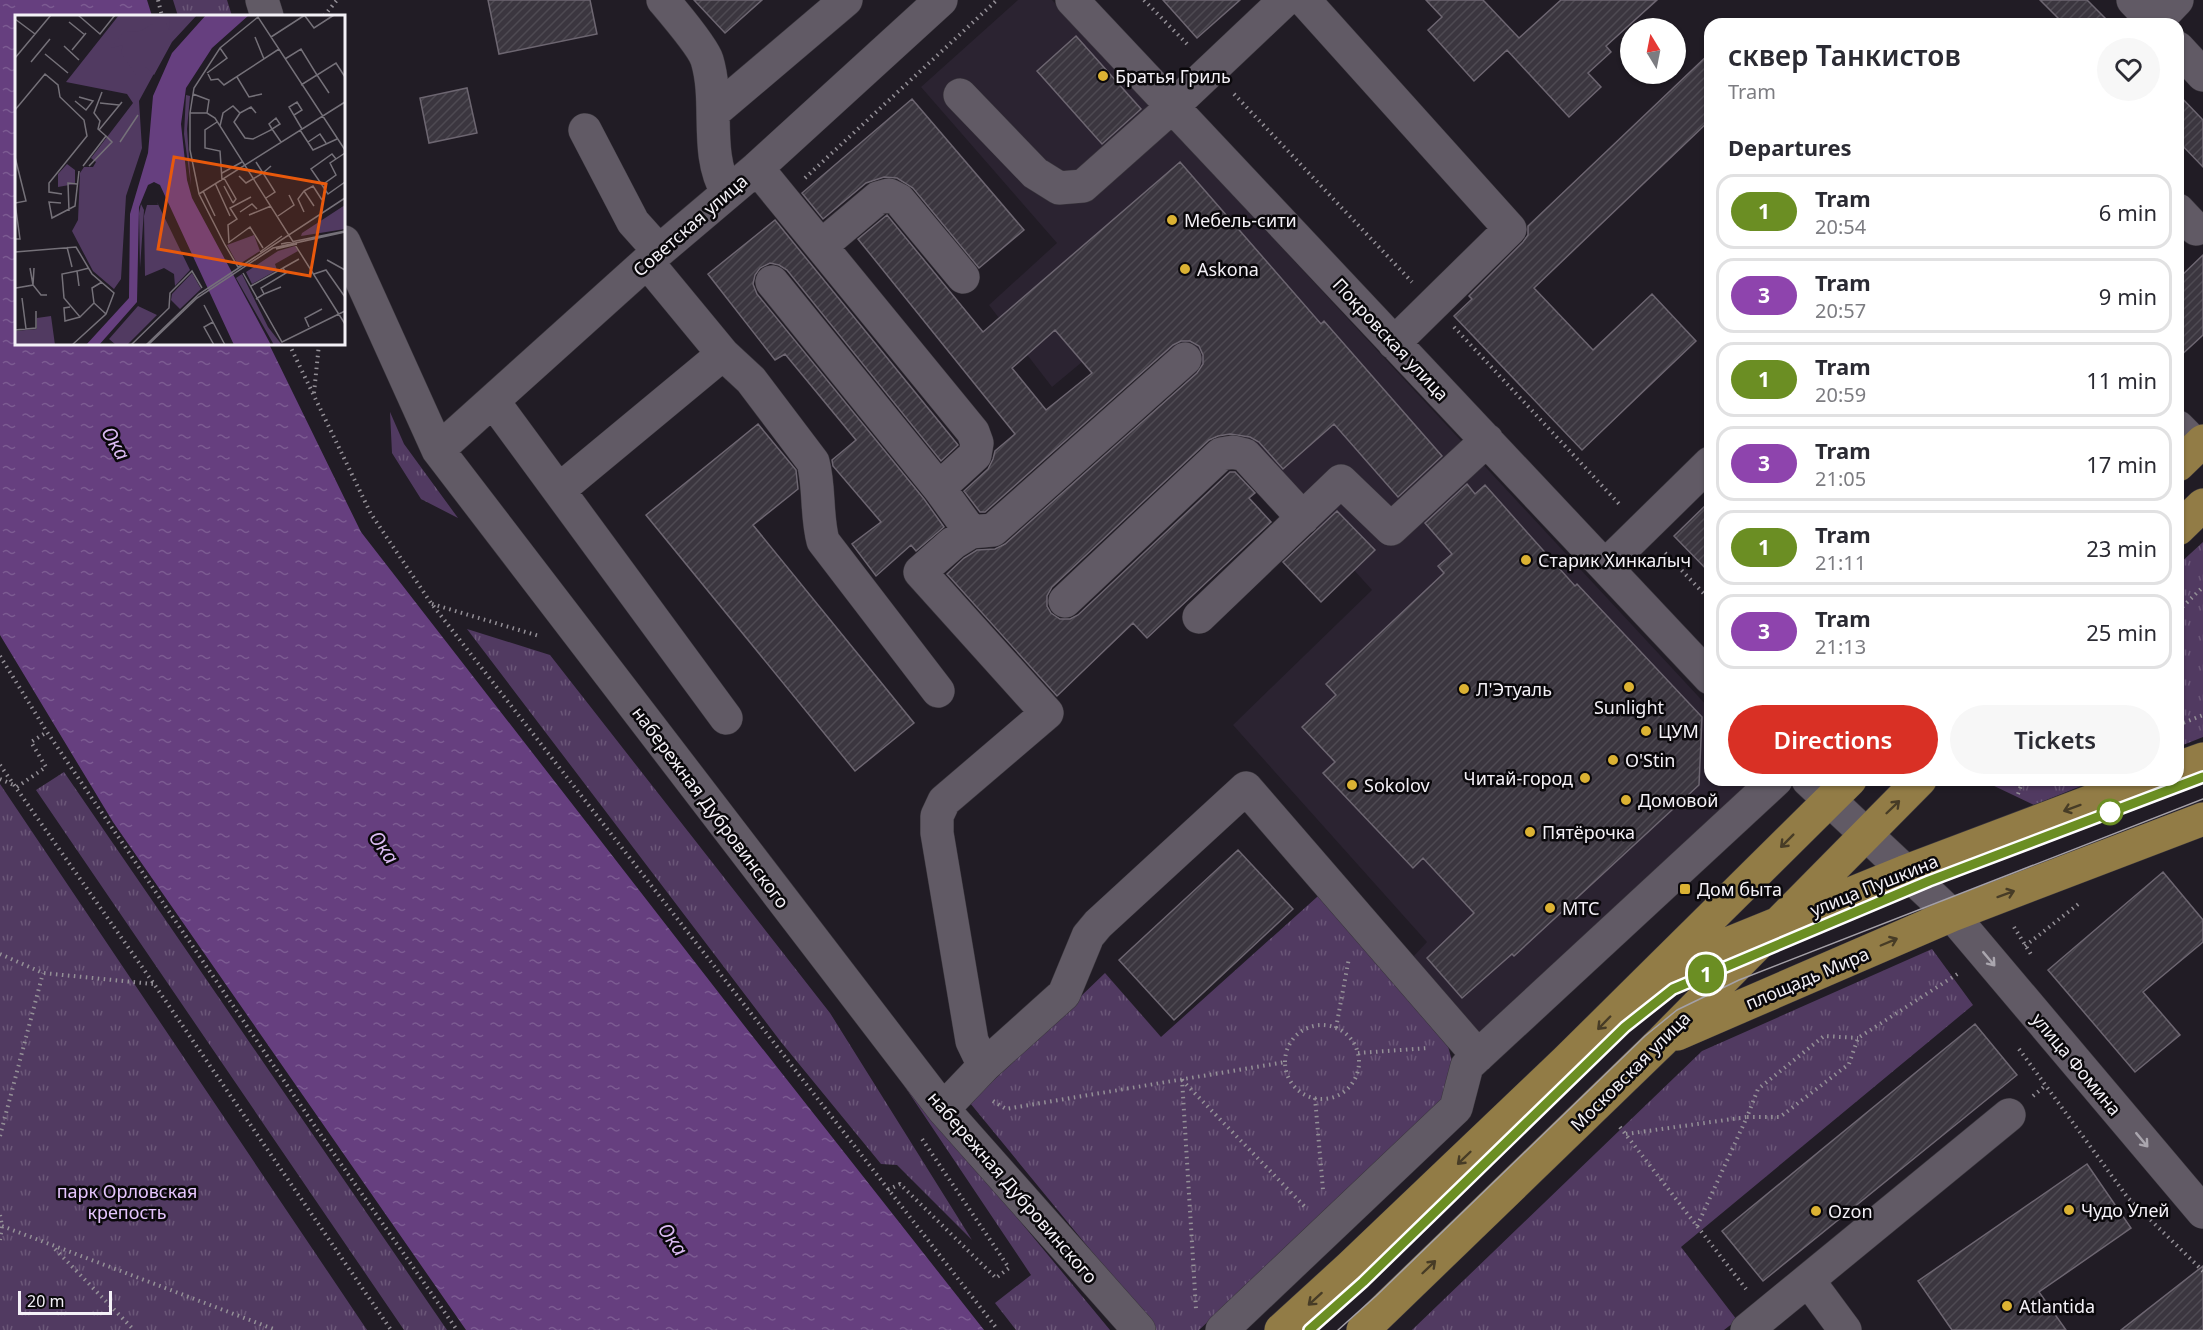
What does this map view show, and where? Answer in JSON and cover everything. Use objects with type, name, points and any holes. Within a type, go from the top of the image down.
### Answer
[{"type":"main road","points":[[2184,524],[2203,505]]},
{"type":"main road","points":[[2184,766],[2203,759]]},
{"type":"main road","name":"Московская улица","points":[[1363,1330],[1662,1041],[1914,786]]},
{"type":"main road","name":"улица Пушкина","points":[[1638,987],[1710,951],[1776,924],[1904,872],[2131,786]]},
{"type":"main road","points":[[1281,1330],[1566,1061],[1829,787]]},
{"type":"main road","points":[[1940,920],[2203,819]]},
{"type":"main road","name":"площадь Мира","points":[[1662,1041],[1940,920]]},
{"type":"street","points":[[262,0],[267,15]]},
{"type":"street","points":[[663,0],[706,57],[712,80],[715,159],[719,179],[727,192]]},
{"type":"street","points":[[714,112],[846,0]]},
{"type":"street","name":"Советская улица","points":[[438,450],[653,256],[757,168],[941,0]]},
{"type":"street","name":"Покровская улица","points":[[1072,0],[1704,672]]},
{"type":"street","points":[[960,95],[1035,173],[1059,188],[1083,186],[1173,106],[1285,0]]},
{"type":"street","points":[[1304,0],[1510,230],[1394,343]]},
{"type":"street","points":[[2148,16],[2177,0]]},
{"type":"street","points":[[2184,54],[2203,75]]},
{"type":"street","points":[[585,130],[653,256],[723,354],[751,380],[813,462],[817,477],[820,529],[823,541],[938,691]]},
{"type":"street","points":[[757,168],[973,432],[977,443],[975,455],[939,488]]},
{"type":"street","points":[[820,246],[878,198],[889,195],[899,200],[963,277]]},
{"type":"street","name":"набережная Дубровинского","points":[[345,244],[438,450],[943,1109],[1139,1330]]},
{"type":"street","points":[[772,282],[939,488],[971,532]]},
{"type":"street","points":[[559,490],[723,354]]},
{"type":"street","points":[[975,1076],[972,1041],[937,833],[937,816],[944,801],[1047,713],[920,572],[953,543],[971,532],[993,530],[1185,359]]},
{"type":"street","points":[[493,401],[726,718]]},
{"type":"street","points":[[1199,617],[1341,481],[1391,529],[1486,440]]},
{"type":"street","points":[[1065,601],[1221,454],[1233,452],[1245,455],[1303,518]]},
{"type":"street","points":[[1605,566],[1704,469]]},
{"type":"street","points":[[1209,1324],[1327,1230],[1456,1107],[1473,1051],[1769,786]]},
{"type":"street","name":"улица Фомина","points":[[1829,787],[1865,834],[1904,872],[1940,920],[2203,1212]]},
{"type":"street","points":[[943,1109],[1064,993],[1088,936],[1098,924],[1246,788],[1473,1051]]},
{"type":"street","points":[[1756,1322],[2009,1115]]},
{"type":"street","points":[[1808,1280],[1845,1330]]},
{"type":"path","points":[[158,0],[162,15]]},
{"type":"path","points":[[325,15],[337,0]]},
{"type":"path","points":[[782,199],[997,0]]},
{"type":"path","points":[[289,345],[371,514],[431,603],[998,1330]]},
{"type":"path","points":[[314,395],[319,345]]},
{"type":"path","points":[[2184,605],[2203,586]]},
{"type":"path","points":[[431,603],[547,639]]},
{"type":"path","points":[[0,656],[47,732],[320,1134],[457,1330]]},
{"type":"path","points":[[2184,723],[2203,715]]},
{"type":"path","points":[[17,787],[46,767],[31,742],[47,732]]},
{"type":"path","points":[[0,765],[154,984],[391,1330]]},
{"type":"path","points":[[0,779],[17,787]]},
{"type":"path","points":[[1336,1028],[1358,916]]},
{"type":"path","points":[[1697,1226],[1758,1089],[1824,1036],[1858,1038],[1962,971],[1940,920]]},
{"type":"path","points":[[0,954],[44,973],[154,984]]},
{"type":"path","points":[[0,1136],[44,973]]},
{"type":"path","points":[[1324,1025],[1336,1028],[1346,1034],[1358,1053],[1359,1065],[1356,1076],[1350,1086],[1340,1094],[1328,1098],[1315,1098],[1303,1094],[1293,1086],[1287,1074],[1285,1062],[1287,1049],[1294,1038],[1313,1026],[1324,1025]]},
{"type":"path","points":[[1626,1134],[1747,1117],[1780,1117],[1850,1064],[1858,1038]]},
{"type":"path","points":[[2018,1047],[2128,1198],[2203,1271]]},
{"type":"path","points":[[1358,1053],[1473,1051]]},
{"type":"path","points":[[975,1076],[1006,1108],[1285,1062]]},
{"type":"path","points":[[1182,1079],[1327,1230]]},
{"type":"path","points":[[1182,1079],[1209,1324]]},
{"type":"path","points":[[1315,1098],[1327,1230]]},
{"type":"path","points":[[1616,1121],[1697,1226],[1756,1322]]},
{"type":"path","points":[[888,1190],[900,1184],[996,1278],[1009,1268],[918,1133]]},
{"type":"path","points":[[0,1215],[2,1226],[0,1240]]},
{"type":"path","points":[[2,1226],[276,1330]]},
{"type":"path","points":[[52,1246],[135,1330]]},
{"type":"shaded area","points":[[1018,0],[1052,0],[1704,703],[1704,786],[1770,786],[1494,1055],[1411,959],[1427,942],[1233,725],[1372,590],[1130,322],[1052,387],[989,305],[1057,243],[921,87]]},
{"type":"green space","points":[[173,0],[227,0],[232,15],[178,15]]},
{"type":"green space","points":[[390,412],[404,444],[458,518],[421,499],[392,453]]},
{"type":"green space","points":[[2203,542],[2203,737],[2184,745],[2184,559]]},
{"type":"green space","points":[[467,629],[550,655],[830,1013],[972,1240],[897,1165],[881,1164],[781,1042]]},
{"type":"green space","points":[[64,772],[447,1330],[404,1330],[36,790]]},
{"type":"green space","name":"парк Орловская крепость","points":[[0,784],[367,1330],[0,1330]]},
{"type":"green space","points":[[1994,786],[2081,786],[2034,805]]},
{"type":"green space","points":[[1327,888],[1441,1020],[1452,1061],[1441,1104],[1199,1330],[1156,1330],[970,1103],[1105,973],[1161,1037]]},
{"type":"green space","points":[[1932,949],[1973,1005],[1681,1247],[1737,1320],[1724,1330],[1412,1330],[1702,1051]]},
{"type":"green space","points":[[887,1060],[1110,1330],[1016,1330],[995,1303],[1031,1275]]},
{"type":"water","name":"Ока","points":[[0,0],[147,0],[152,15],[15,15],[15,345],[269,345],[361,532],[984,1330],[466,1330],[113,822],[0,635]]},
{"type":"building","points":[[488,0],[590,0],[597,34],[499,54]]},
{"type":"building","points":[[694,0],[762,0],[725,33]]},
{"type":"building","points":[[1163,0],[1240,0],[1197,38]]},
{"type":"building","points":[[1426,0],[1483,0],[1519,38],[1561,0],[1657,0],[1637,18],[1620,18],[1620,33],[1606,46],[1611,52],[1588,73],[1601,87],[1569,117],[1507,50],[1474,81],[1428,30],[1442,17]]},
{"type":"building","points":[[2040,0],[2087,0],[2105,18],[2058,18]]},
{"type":"building","points":[[1076,36],[1141,109],[1102,144],[1037,71]]},
{"type":"building","points":[[1704,59],[1704,126],[1534,288],[1593,350],[1652,294],[1696,341],[1582,450],[1454,316],[1472,299],[1469,296],[1528,235],[1528,226],[1677,84],[1686,84],[1686,76]]},
{"type":"building","points":[[467,88],[477,133],[429,143],[420,98]]},
{"type":"building","points":[[912,99],[1024,230],[979,268],[913,188],[897,178],[884,177],[866,183],[823,219],[802,193]]},
{"type":"building","points":[[2184,100],[2203,120],[2203,167],[2184,147]]},
{"type":"building","points":[[1180,162],[1321,324],[1324,321],[1442,456],[1398,497],[1334,424],[1283,469],[1259,442],[1250,437],[1230,434],[1209,440],[1052,587],[1047,596],[1047,606],[1051,613],[1060,619],[1070,619],[1078,615],[1230,472],[1235,472],[1255,493],[1249,498],[1271,522],[1147,638],[1133,623],[1057,696],[947,574],[964,558],[977,550],[995,549],[1005,544],[1197,373],[1203,364],[1203,355],[1199,346],[1190,341],[1181,341],[1173,345],[985,512],[980,512],[964,491],[988,469],[995,451],[1015,434],[858,239],[887,215],[983,332]],"holes":[[[1055,330],[1092,373],[1046,410],[1012,368]]]},
{"type":"building","points":[[775,220],[958,445],[941,461],[787,270],[770,263],[760,268],[753,284],[757,294],[924,499],[944,527],[916,551],[911,545],[876,576],[852,544],[881,522],[833,466],[832,460],[856,440],[785,354],[775,360],[708,274]]},
{"type":"building","points":[[2203,255],[2203,335],[2184,352],[2184,273]]},
{"type":"building","points":[[758,424],[796,470],[798,489],[753,525],[914,723],[855,771],[646,515]]},
{"type":"building","points":[[1467,484],[1475,494],[1485,485],[1575,586],[1577,584],[1702,717],[1699,785],[1514,956],[1512,954],[1462,998],[1427,958],[1474,913],[1423,858],[1413,868],[1323,773],[1335,762],[1302,727],[1336,695],[1326,684],[1444,573],[1438,566],[1452,554],[1425,523]]},
{"type":"building","points":[[1704,507],[1704,567],[1674,536]]},
{"type":"building","points":[[1337,511],[1375,550],[1321,602],[1283,562]]},
{"type":"building","points":[[1238,850],[1293,909],[1174,1020],[1119,960]]},
{"type":"building","points":[[2163,872],[2203,920],[2203,942],[2143,992],[2180,1035],[2135,1072],[2048,970]]},
{"type":"building","points":[[1975,1024],[2017,1075],[1763,1281],[1722,1231]]},
{"type":"building","points":[[2087,1164],[2131,1228],[2039,1292],[2066,1330],[1952,1330],[1918,1281]]},
{"type":"building","points":[[2203,1266],[2203,1330],[2121,1330]]},
{"type":"tram line","points":[[2184,784],[2203,777]]},
{"type":"tram line","name":"1","points":[[2184,784],[2203,777]]},
{"type":"tram line","points":[[1309,1330],[1363,1282],[1625,1027],[1673,989],[1929,881],[2179,786]]},
{"type":"tram line","name":"1","points":[[1309,1330],[1363,1282],[1625,1027],[1673,989],[1929,881],[2179,786]]},
{"type":"tram line","points":[[1338,1330],[1645,1036],[1677,1010],[1739,980],[2203,799]]},
{"type":"place","name":"Братья Гриль","points":[[1103,76]]},
{"type":"place","name":"Мебель-сити","points":[[1172,220]]},
{"type":"place","name":"Askona","points":[[1185,269]]},
{"type":"place","name":"Старик Хинкалыч","points":[[1526,560]]},
{"type":"place","name":"Sunlight","points":[[1629,687]]},
{"type":"place","name":"Л'Этуаль","points":[[1464,689]]},
{"type":"place","name":"ЦУМ","points":[[1646,731]]},
{"type":"place","name":"O'Stin","points":[[1613,760]]},
{"type":"place","name":"Читай-город","points":[[1585,778]]},
{"type":"place","name":"Sokolov","points":[[1352,785]]},
{"type":"place","name":"Домовой","points":[[1626,800]]},
{"type":"place","name":"Пятёрочка","points":[[1530,832]]},
{"type":"place","name":"Дом быта","points":[[1685,889]]},
{"type":"place","name":"МТС","points":[[1550,908]]},
{"type":"place","name":"Чудо Улей","points":[[2069,1210]]},
{"type":"place","name":"Ozon","points":[[1816,1211]]},
{"type":"place","name":"Atlantida","points":[[2007,1306]]}]
